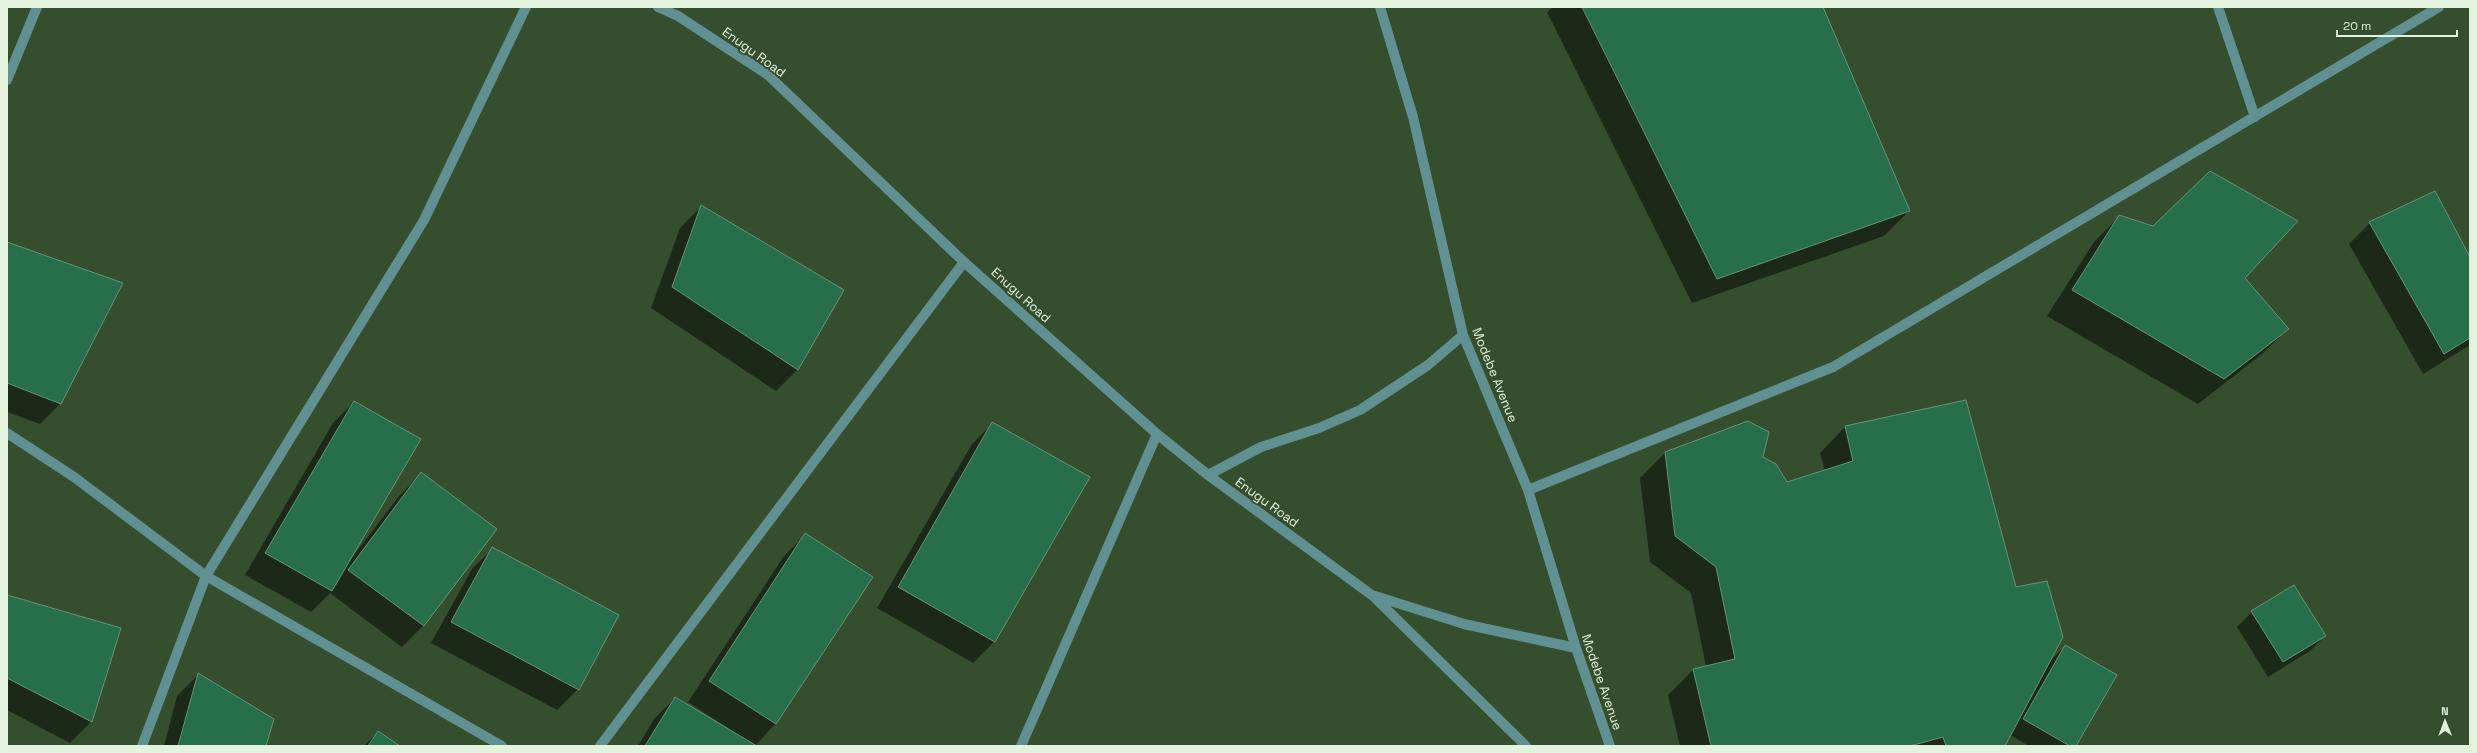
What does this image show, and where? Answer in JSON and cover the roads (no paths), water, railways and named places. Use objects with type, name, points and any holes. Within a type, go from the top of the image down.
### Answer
[{"type":"street","points":[[7,80],[37,7]]},
{"type":"street","points":[[142,746],[206,576],[424,220],[526,7]]},
{"type":"street","name":"Enugu Road","points":[[658,7],[678,16],[768,75],[964,262],[1157,434],[1208,475],[1373,596]]},
{"type":"street","name":"Modebe Avenue","points":[[1380,7],[1413,117],[1463,335],[1528,490],[1576,648],[1610,746]]},
{"type":"street","points":[[2218,7],[2255,116]]},
{"type":"street","points":[[1528,490],[1832,367],[2439,7]]},
{"type":"street","points":[[600,746],[964,262]]},
{"type":"street","points":[[1208,475],[1261,447],[1319,428],[1360,410],[1428,365],[1463,335]]},
{"type":"street","points":[[7,433],[74,477],[206,576],[502,746]]},
{"type":"street","points":[[1021,746],[1157,434]]},
{"type":"street","points":[[1373,596],[1464,624],[1576,648]]},
{"type":"street","points":[[1373,596],[1526,746]]}]
